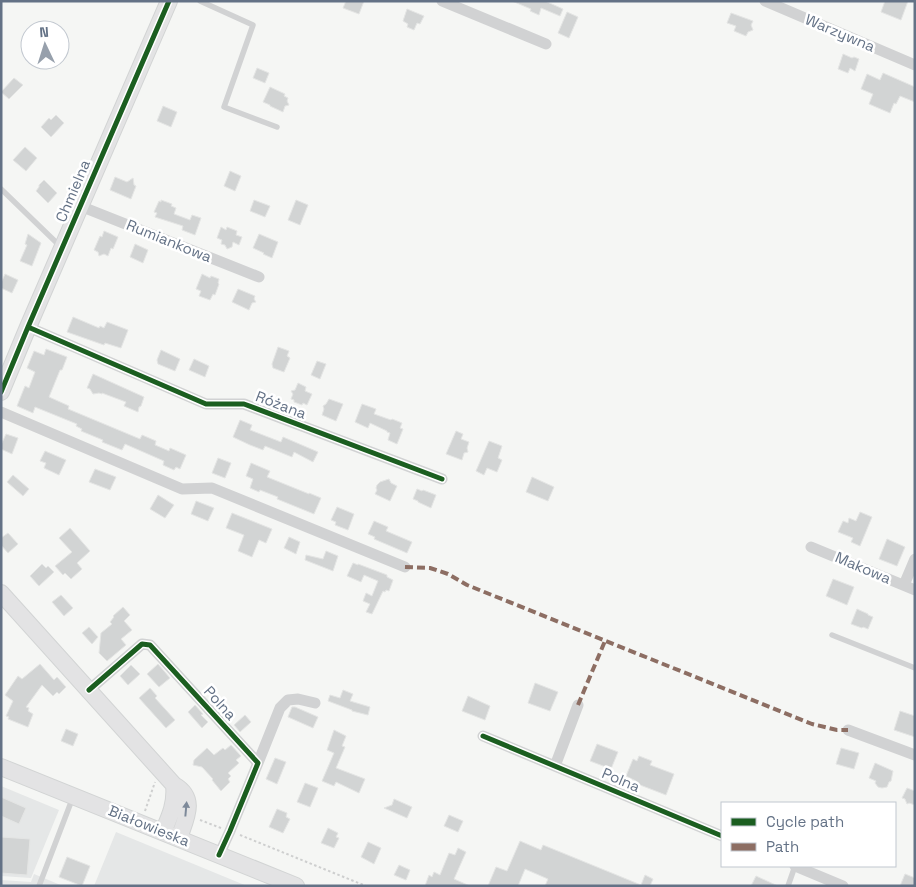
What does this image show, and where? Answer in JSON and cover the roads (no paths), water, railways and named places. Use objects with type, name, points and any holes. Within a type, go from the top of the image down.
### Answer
[{"type":"street","name":"Chmielna","points":[[1,392],[169,1]]},
{"type":"street","points":[[442,1],[546,44]]},
{"type":"street","name":"Warzywna","points":[[765,1],[915,65]]},
{"type":"street","name":"Rumiankowa","points":[[80,206],[259,277]]},
{"type":"street","name":"Różana","points":[[28,327],[206,404],[244,404],[442,479]]},
{"type":"street","points":[[1,412],[182,489],[212,488],[405,567]]},
{"type":"street","name":"Makowa","points":[[811,547],[915,590]]},
{"type":"street","points":[[904,585],[915,559]]},
{"type":"street","points":[[1,593],[174,785],[185,794],[188,807],[179,838]]},
{"type":"street","name":"Polna","points":[[88,690],[142,644],[150,645],[258,763]]},
{"type":"street","points":[[220,855],[280,708],[288,700],[298,699],[315,703]]},
{"type":"street","points":[[555,766],[578,705]]},
{"type":"street","points":[[848,730],[915,756]]},
{"type":"street","name":"Polna","points":[[484,736],[721,836]]},
{"type":"street","name":"Białowieska","points":[[1,767],[296,886]]},
{"type":"street","points":[[163,832],[173,805],[174,785]]},
{"type":"street","points":[[797,867],[843,886]]},
{"type":"lane","points":[[200,1],[253,25],[224,107],[277,127]]},
{"type":"lane","points":[[1,189],[62,249]]},
{"type":"lane","points":[[832,635],[915,668]]},
{"type":"lane","points":[[39,886],[73,796]]},
{"type":"lane","points":[[788,886],[795,867]]}]
